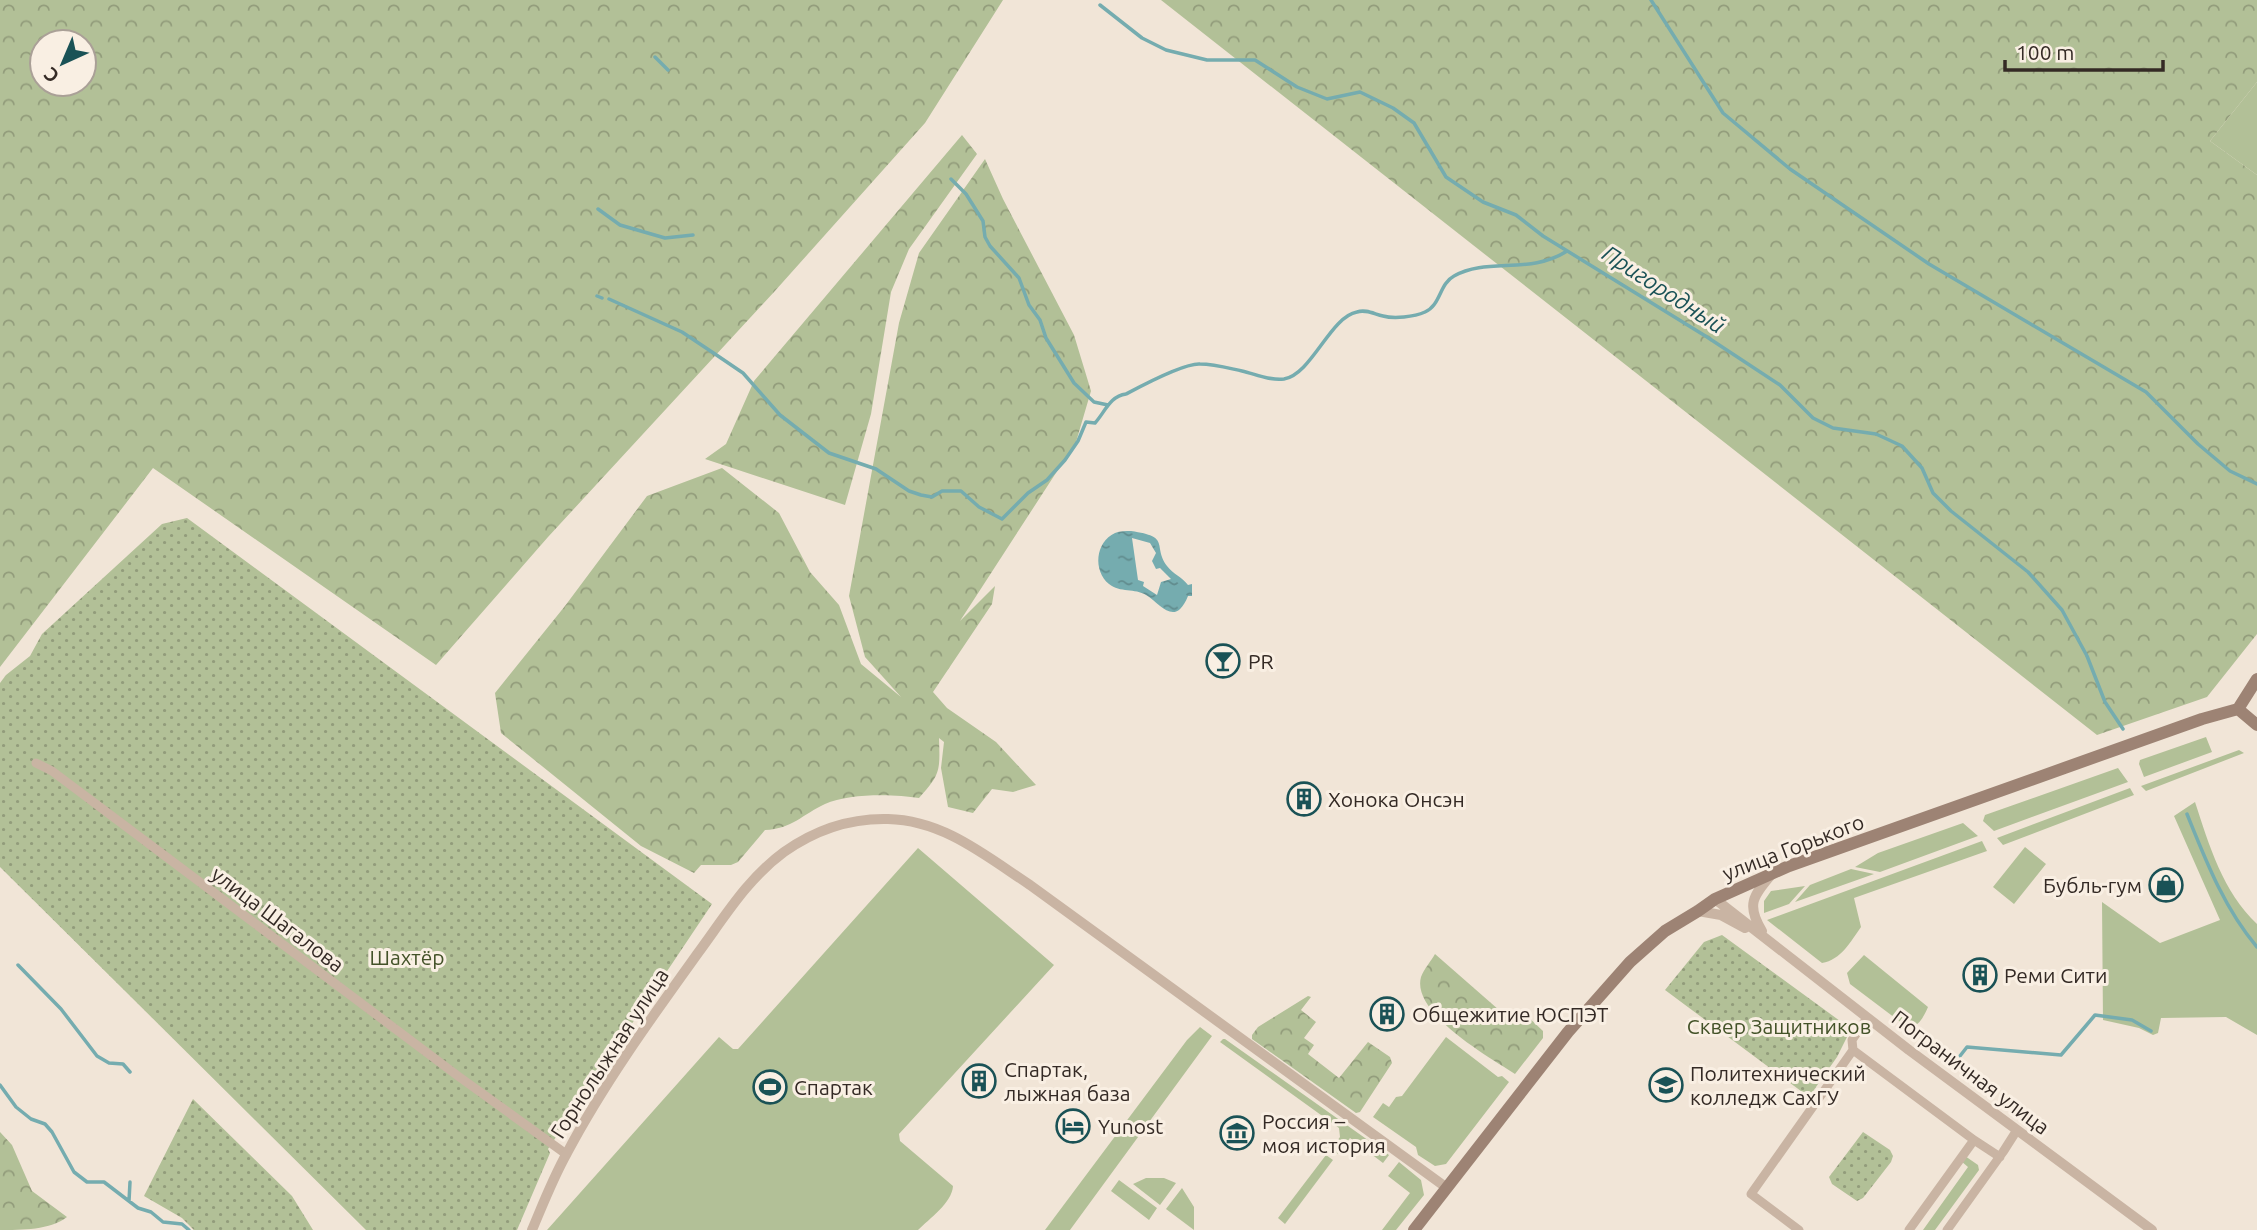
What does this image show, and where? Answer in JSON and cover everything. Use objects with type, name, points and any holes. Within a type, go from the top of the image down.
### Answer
[{"type":"main road","points":[[2257,679],[2238,709],[2257,725]]},
{"type":"main road","name":"улица Горького","points":[[1414,1230],[1568,1032],[1630,962],[1665,930],[1715,899],[1772,873],[2202,719],[2238,709]]},
{"type":"street","name":"улица Шагалова","points":[[36,763],[52,771],[566,1154]]},
{"type":"street","name":"Горнолыжная улица","points":[[532,1230],[566,1154],[632,1049],[732,905],[762,870],[783,853],[829,827],[858,820],[889,819],[928,825],[956,837],[1030,885],[1447,1188]]},
{"type":"street","points":[[1768,942],[1752,911],[1757,892],[1772,873]]},
{"type":"street","name":"Пограничная улица","points":[[1715,899],[1867,1018],[2152,1230]]},
{"type":"street","name":"Пограничная улица","points":[[1698,911],[1726,917],[1768,942]]},
{"type":"street","points":[[1799,1230],[1751,1195],[1853,1050],[1852,1040],[1867,1018]]},
{"type":"street","points":[[1853,1050],[2000,1157]]},
{"type":"street","points":[[1947,1230],[2017,1130]]},
{"type":"street","points":[[1909,1230],[1974,1140]]},
{"type":"green space","points":[[0,0],[1003,0],[925,123],[774,292],[548,537],[436,665],[153,468],[0,667]]},
{"type":"green space","points":[[1161,0],[2257,0],[2257,82],[2210,141],[2257,175],[2257,634],[2207,697],[2097,735]]},
{"type":"green space","points":[[2257,82],[2257,175],[2210,141]]},
{"type":"green space","points":[[962,135],[977,154],[909,249],[891,292],[871,414],[845,505],[705,459],[726,444],[754,381]]},
{"type":"green space","points":[[985,159],[1074,335],[1091,391],[1076,442],[960,621],[995,586],[992,604],[933,692],[947,708],[996,742],[1036,785],[1013,792],[992,789],[973,813],[948,807],[941,768],[944,742],[939,738],[938,771],[919,798],[872,795],[835,800],[783,827],[765,830],[738,862],[731,865],[701,865],[694,873],[641,846],[501,733],[495,693],[565,606],[647,496],[722,468],[779,513],[810,572],[839,605],[861,664],[901,697],[865,657],[849,596],[899,323],[919,253]]},
{"type":"green space","name":"Шахтёр","points":[[187,518],[712,904],[548,1149],[550,1153],[517,1230],[366,1230],[0,867],[0,683],[30,656],[42,634],[162,524]]},
{"type":"green space","points":[[2206,737],[2212,752],[2144,777],[2140,760]]},
{"type":"green space","points":[[2239,750],[2244,753],[2146,791],[2141,786]]},
{"type":"green space","points":[[2118,768],[2128,782],[1994,831],[1983,821],[1985,815]]},
{"type":"green space","points":[[2130,788],[2134,795],[2003,845],[1997,838]]},
{"type":"green space","points":[[2195,802],[2226,883],[2257,924],[2257,1035],[2226,1017],[2161,1018],[2158,1033],[2153,1035],[2139,1028],[2103,1020],[2102,902],[2160,943],[2220,920],[2174,816]]},
{"type":"green space","points":[[1963,823],[1978,836],[1880,872],[1855,867],[1878,853]]},
{"type":"green space","points":[[1982,841],[1987,851],[1854,898],[1861,927],[1845,949],[1829,961],[1822,963],[1767,920]]},
{"type":"green space","points":[[2025,847],[2046,864],[2014,904],[1993,887]]},
{"type":"green space","points":[[918,848],[1054,965],[899,1134],[900,1141],[953,1186],[949,1198],[939,1210],[918,1230],[547,1230],[719,1037],[733,1049],[738,1049]]},
{"type":"green space","points":[[1851,869],[1874,874],[1795,902],[1810,885]]},
{"type":"green space","points":[[1805,886],[1789,904],[1764,913],[1764,901],[1771,891]]},
{"type":"green space","name":"Сквер Защитников","points":[[1722,935],[1851,1029],[1837,1057],[1809,1097],[1665,990],[1704,942]]},
{"type":"green space","points":[[1435,954],[1515,1024],[1525,1014],[1543,1031],[1543,1038],[1515,1074],[1454,1033],[1428,1005],[1421,991],[1421,977]]},
{"type":"green space","points":[[1864,955],[1928,1007],[1917,1024],[1907,1027],[1850,984],[1847,973]]},
{"type":"green space","points":[[1308,996],[1311,997],[1301,1010],[1316,1022],[1304,1038],[1314,1045],[1308,1054],[1339,1078],[1368,1042],[1390,1057],[1392,1063],[1360,1112],[1356,1113],[1252,1039],[1258,1027]]},
{"type":"green space","points":[[1200,1027],[1212,1036],[1070,1230],[1045,1230],[1187,1040]]},
{"type":"green space","points":[[1446,1037],[1498,1077],[1502,1076],[1509,1082],[1446,1164],[1435,1166],[1418,1155],[1416,1147],[1373,1117],[1383,1103],[1389,1107],[1396,1097],[1402,1096]]},
{"type":"green space","points":[[1223,1039],[1389,1155],[1383,1163],[1350,1138],[1338,1154],[1331,1149],[1340,1137],[1339,1128],[1220,1042]]},
{"type":"green space","points":[[193,1099],[292,1196],[313,1230],[194,1230],[182,1218],[144,1196]]},
{"type":"green space","points":[[0,1132],[12,1145],[32,1191],[67,1217],[44,1227],[0,1230]]},
{"type":"green space","points":[[1863,1132],[1890,1150],[1893,1156],[1863,1198],[1857,1201],[1832,1184],[1829,1177]]},
{"type":"green space","points":[[1326,1155],[1333,1160],[1285,1224],[1278,1218]]},
{"type":"green space","points":[[1965,1156],[1978,1165],[1979,1170],[1935,1230],[1923,1230],[1968,1167],[1961,1161]]},
{"type":"green space","points":[[1399,1162],[1421,1180],[1424,1195],[1396,1230],[1382,1230],[1410,1193],[1388,1176]]},
{"type":"green space","points":[[1146,1178],[1164,1178],[1176,1183],[1160,1205],[1133,1184]]},
{"type":"green space","points":[[1119,1180],[1157,1208],[1149,1220],[1111,1191]]},
{"type":"green space","points":[[1182,1188],[1194,1207],[1194,1230],[1166,1209]]},
{"type":"water","points":[[1115,533],[1144,533],[1156,539],[1167,566],[1188,585],[1192,584],[1192,596],[1188,596],[1178,611],[1162,608],[1146,595],[1113,587],[1100,572],[1098,557],[1103,543]],"holes":[[[1132,538],[1150,543],[1156,553],[1152,561],[1156,569],[1160,568],[1171,579],[1161,582],[1157,595],[1143,586],[1144,582],[1138,580]]]},
{"type":"waterway","points":[[1651,0],[1723,113],[1790,169],[1929,264],[2146,392],[2198,444],[2230,471],[2257,484]]},
{"type":"waterway","name":"Пригородный","points":[[1100,5],[1142,38],[1166,50],[1207,60],[1255,60],[1297,87],[1327,99],[1360,92],[1393,108],[1414,123],[1446,177],[1483,202],[1516,215],[1543,236],[1707,337],[1780,385],[1813,418],[1833,428],[1876,434],[1902,446],[1922,468],[1933,493],[1951,511],[2028,572],[2062,610],[2087,656],[2105,702],[2123,729]]},
{"type":"waterway","points":[[655,57],[668,70]]},
{"type":"waterway","points":[[951,179],[966,194],[983,221],[985,237],[990,246],[1019,278],[1046,338],[1074,383],[1094,402],[1108,405]]},
{"type":"waterway","points":[[598,209],[620,225],[665,238],[693,235]]},
{"type":"waterway","points":[[609,299],[682,332],[743,373],[780,415],[829,453],[876,469],[909,491],[921,495],[932,497],[942,491],[961,491],[979,507],[1002,519],[1028,493],[1047,480],[1065,460],[1078,441],[1086,422],[1095,423],[1120,395],[1174,371],[1200,364],[1284,379],[1303,367],[1347,316],[1364,311],[1393,317],[1420,314],[1434,305],[1449,280],[1467,270],[1539,262],[1567,251]]},
{"type":"waterway","points":[[597,296],[602,298]]},
{"type":"waterway","name":"Пригородный","points":[[2187,814],[2225,900],[2257,947]]},
{"type":"waterway","points":[[18,965],[61,1009],[97,1056],[109,1063],[123,1064],[130,1072]]},
{"type":"waterway","points":[[1960,1056],[1967,1047],[2061,1055],[2095,1015],[2132,1020],[2151,1031]]},
{"type":"waterway","points":[[0,1085],[16,1107],[31,1119],[45,1124],[74,1172],[87,1182],[104,1182],[138,1208],[151,1212],[163,1222],[182,1224],[189,1230]]},
{"type":"waterway","points":[[129,1201],[130,1182]]},
{"type":"place","name":"PR","points":[[1223,661]]},
{"type":"place","name":"Хонока Онсэн","points":[[1304,799]]},
{"type":"place","name":"Бубль-гум","points":[[2166,885]]},
{"type":"place","name":"Реми Сити","points":[[1980,975]]},
{"type":"place","name":"Общежитие ЮСПЭТ","points":[[1387,1014]]},
{"type":"place","name":"Спартак, лыжная база","points":[[979,1081]]},
{"type":"place","name":"Политехнический колледж СахГУ","points":[[1666,1085]]},
{"type":"place","name":"Спартак","points":[[770,1087]]},
{"type":"place","name":"Yunost","points":[[1073,1126]]},
{"type":"place","name":"Россия – моя история","points":[[1237,1133]]}]
